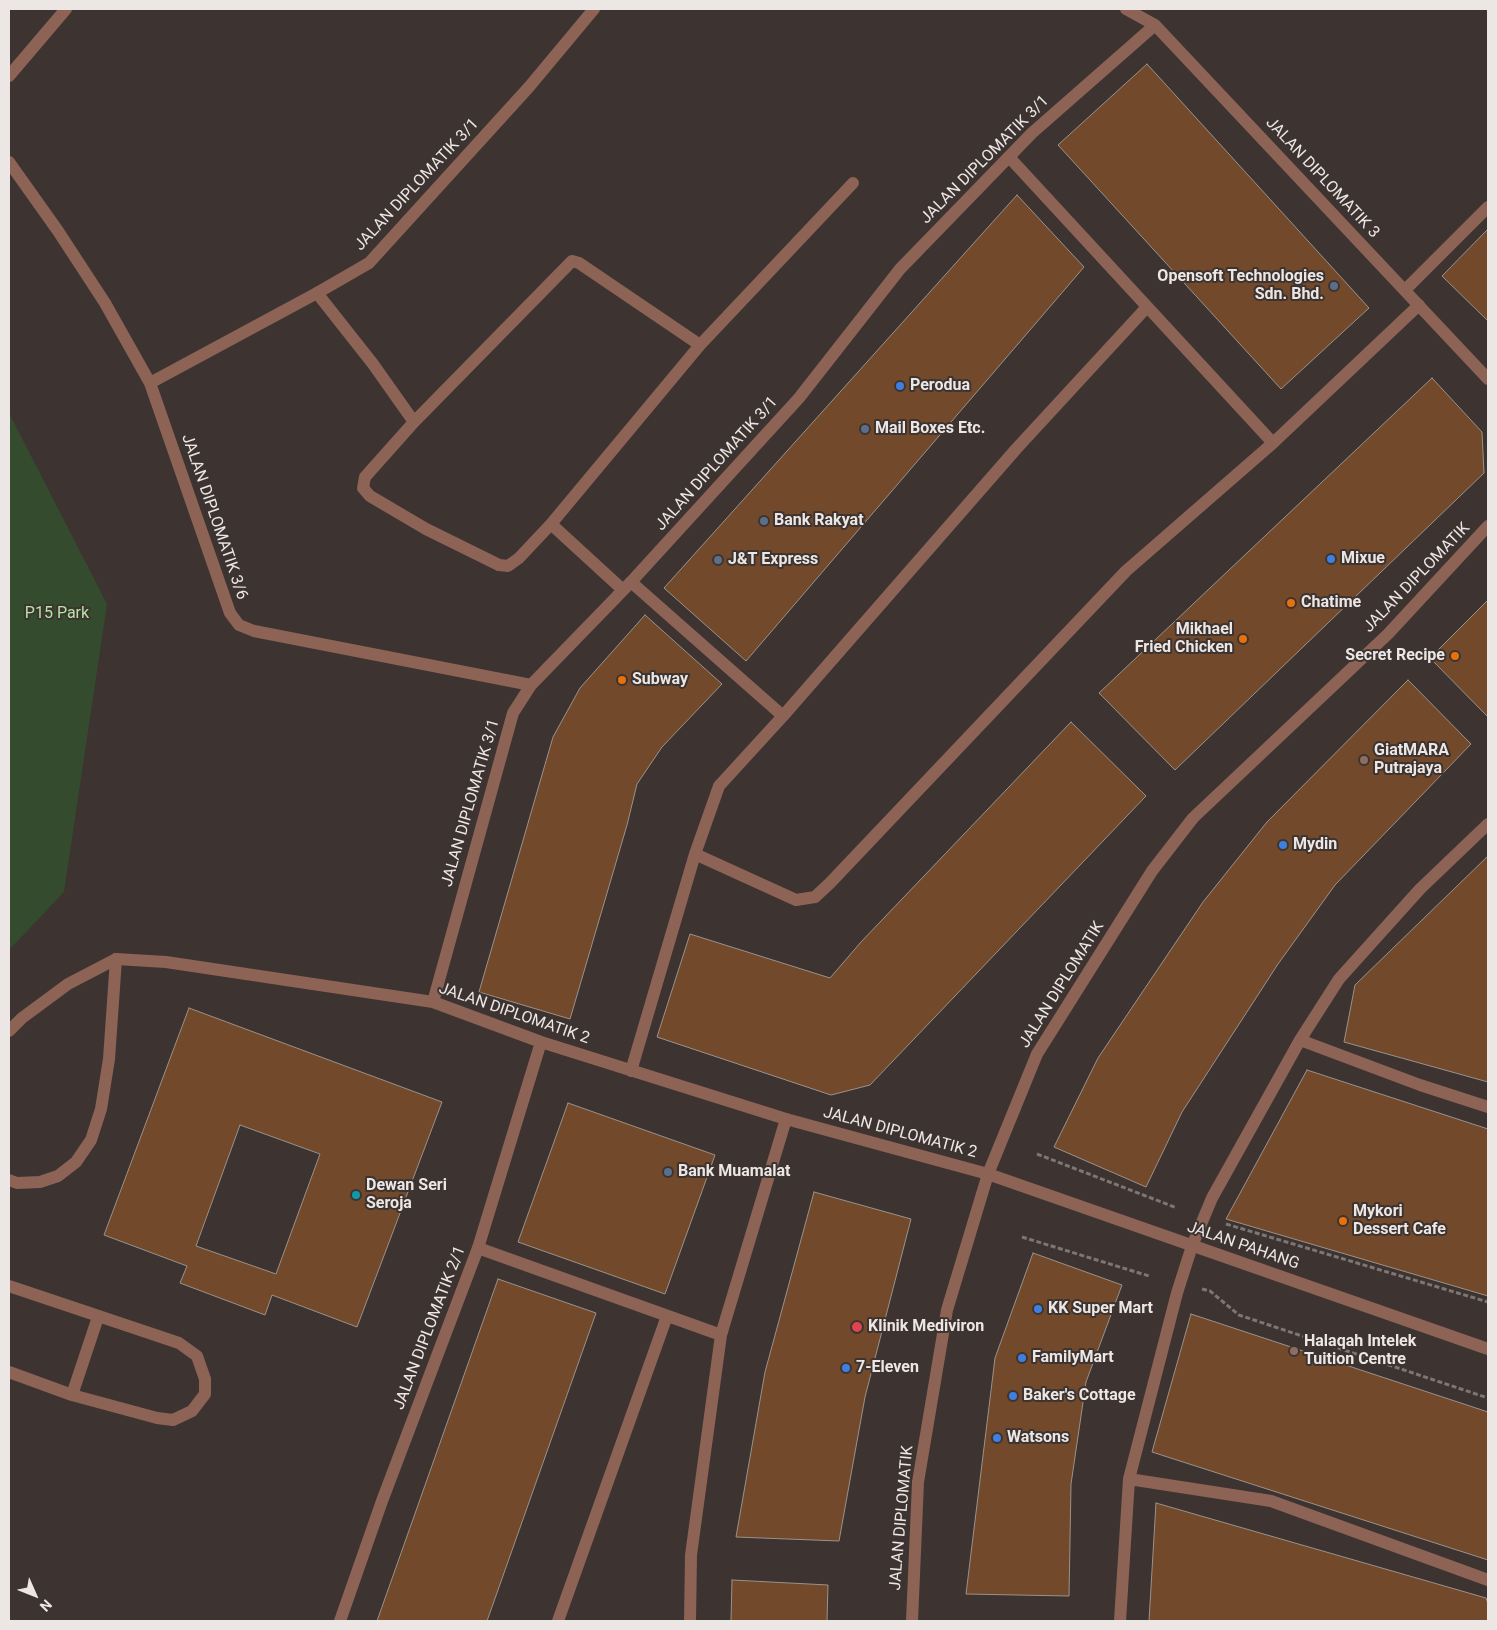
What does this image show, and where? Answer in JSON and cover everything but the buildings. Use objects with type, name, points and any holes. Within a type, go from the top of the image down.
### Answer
[{"type":"street","points":[[9,76],[66,9]]},
{"type":"street","name":"JALAN DIPLOMATIK 3/1","points":[[150,383],[317,294],[360,269],[377,255],[530,87],[594,9]]},
{"type":"street","name":"JALAN DIPLOMATIK 3","points":[[1126,9],[1156,25],[1488,379]]},
{"type":"street","name":"JALAN DIPLOMATIK 3/1","points":[[433,1002],[513,714],[531,685],[627,586],[799,398],[900,270],[1032,133],[1156,25]]},
{"type":"street","points":[[1009,157],[1273,443]]},
{"type":"street","name":"JALAN DIPLOMATIK 3/6","points":[[9,162],[58,231],[105,303],[150,383],[230,613],[239,624],[254,631],[531,685]]},
{"type":"street","points":[[700,345],[579,262],[572,261],[414,422],[364,477],[363,488],[370,496],[426,529],[499,565],[508,566],[519,558],[551,524],[700,345],[853,183]]},
{"type":"street","points":[[1405,290],[1488,207]]},
{"type":"street","points":[[317,294],[373,364],[414,422]]},
{"type":"street","points":[[695,854],[796,900],[815,897],[1126,571],[1273,443],[1419,305]]},
{"type":"street","points":[[631,1071],[695,854],[719,786],[783,716],[1017,448],[1147,307]]},
{"type":"street","points":[[551,524],[783,716]]},
{"type":"street","name":"JALAN DIPLOMATIK","points":[[912,1621],[918,1482],[945,1320],[988,1174],[1037,1054],[1152,871],[1193,818],[1388,634],[1488,526]]},
{"type":"street","points":[[1120,1621],[1129,1479],[1177,1294],[1192,1246],[1212,1198],[1300,1040],[1339,978],[1420,889],[1488,824]]},
{"type":"street","points":[[9,1031],[22,1018],[68,984],[116,959]]},
{"type":"street","points":[[9,1180],[17,1183],[40,1182],[58,1176],[76,1162],[92,1140],[101,1108],[109,1059],[116,959]]},
{"type":"street","name":"JALAN DIPLOMATIK 2","points":[[116,959],[166,962],[433,1002],[541,1042],[631,1071],[786,1119],[988,1174]]},
{"type":"street","points":[[1300,1040],[1420,1085],[1488,1107]]},
{"type":"street","name":"JALAN DIPLOMATIK 2/1","points":[[340,1621],[382,1502],[478,1248],[541,1042]]},
{"type":"street","points":[[690,1621],[691,1555],[721,1336],[786,1119]]},
{"type":"street","name":"JALAN PAHANG","points":[[988,1174],[1488,1349]]},
{"type":"street","points":[[478,1248],[721,1336]]},
{"type":"street","points":[[9,1286],[179,1343],[197,1356],[205,1379],[205,1394],[192,1411],[174,1420],[157,1418],[72,1395],[9,1372]]},
{"type":"street","points":[[558,1621],[666,1316]]},
{"type":"street","points":[[72,1395],[98,1317]]},
{"type":"street","points":[[1129,1479],[1271,1501],[1488,1580]]},
{"type":"path","points":[[1037,1154],[1177,1208]]},
{"type":"path","points":[[1223,1223],[1488,1302]]},
{"type":"path","points":[[1022,1236],[1149,1276]]},
{"type":"path","points":[[1194,1287],[1210,1291],[1239,1315],[1488,1398]]},
{"type":"green space","name":"P15 Park","points":[[9,413],[107,604],[64,892],[9,950]]},
{"type":"place","name":"Opensoft Technologies Sdn. Bhd.","points":[[1334,286]]},
{"type":"place","name":"Perodua","points":[[900,386]]},
{"type":"place","name":"Mail Boxes Etc.","points":[[865,429]]},
{"type":"place","name":"Bank Rakyat","points":[[764,521]]},
{"type":"place","name":"Mixue","points":[[1331,559]]},
{"type":"place","name":"J&T Express","points":[[718,560]]},
{"type":"place","name":"Chatime","points":[[1291,603]]},
{"type":"place","name":"Mikhael Fried Chicken","points":[[1243,639]]},
{"type":"place","name":"Secret Recipe","points":[[1455,656]]},
{"type":"place","name":"Subway","points":[[622,680]]},
{"type":"place","name":"GiatMARA Putrajaya","points":[[1364,760]]},
{"type":"place","name":"Mydin","points":[[1283,845]]},
{"type":"place","name":"Bank Muamalat","points":[[668,1172]]},
{"type":"place","name":"Dewan Seri Seroja","points":[[356,1195]]},
{"type":"place","name":"Mykori Dessert Cafe","points":[[1343,1221]]},
{"type":"place","name":"KK Super Mart","points":[[1038,1309]]},
{"type":"place","name":"Klinik Mediviron","points":[[857,1327]]},
{"type":"place","name":"Halaqah Intelek Tuition Centre","points":[[1294,1351]]},
{"type":"place","name":"FamilyMart","points":[[1022,1358]]},
{"type":"place","name":"7-Eleven","points":[[846,1368]]},
{"type":"place","name":"Baker's Cottage","points":[[1013,1396]]},
{"type":"place","name":"Watsons","points":[[997,1438]]}]
